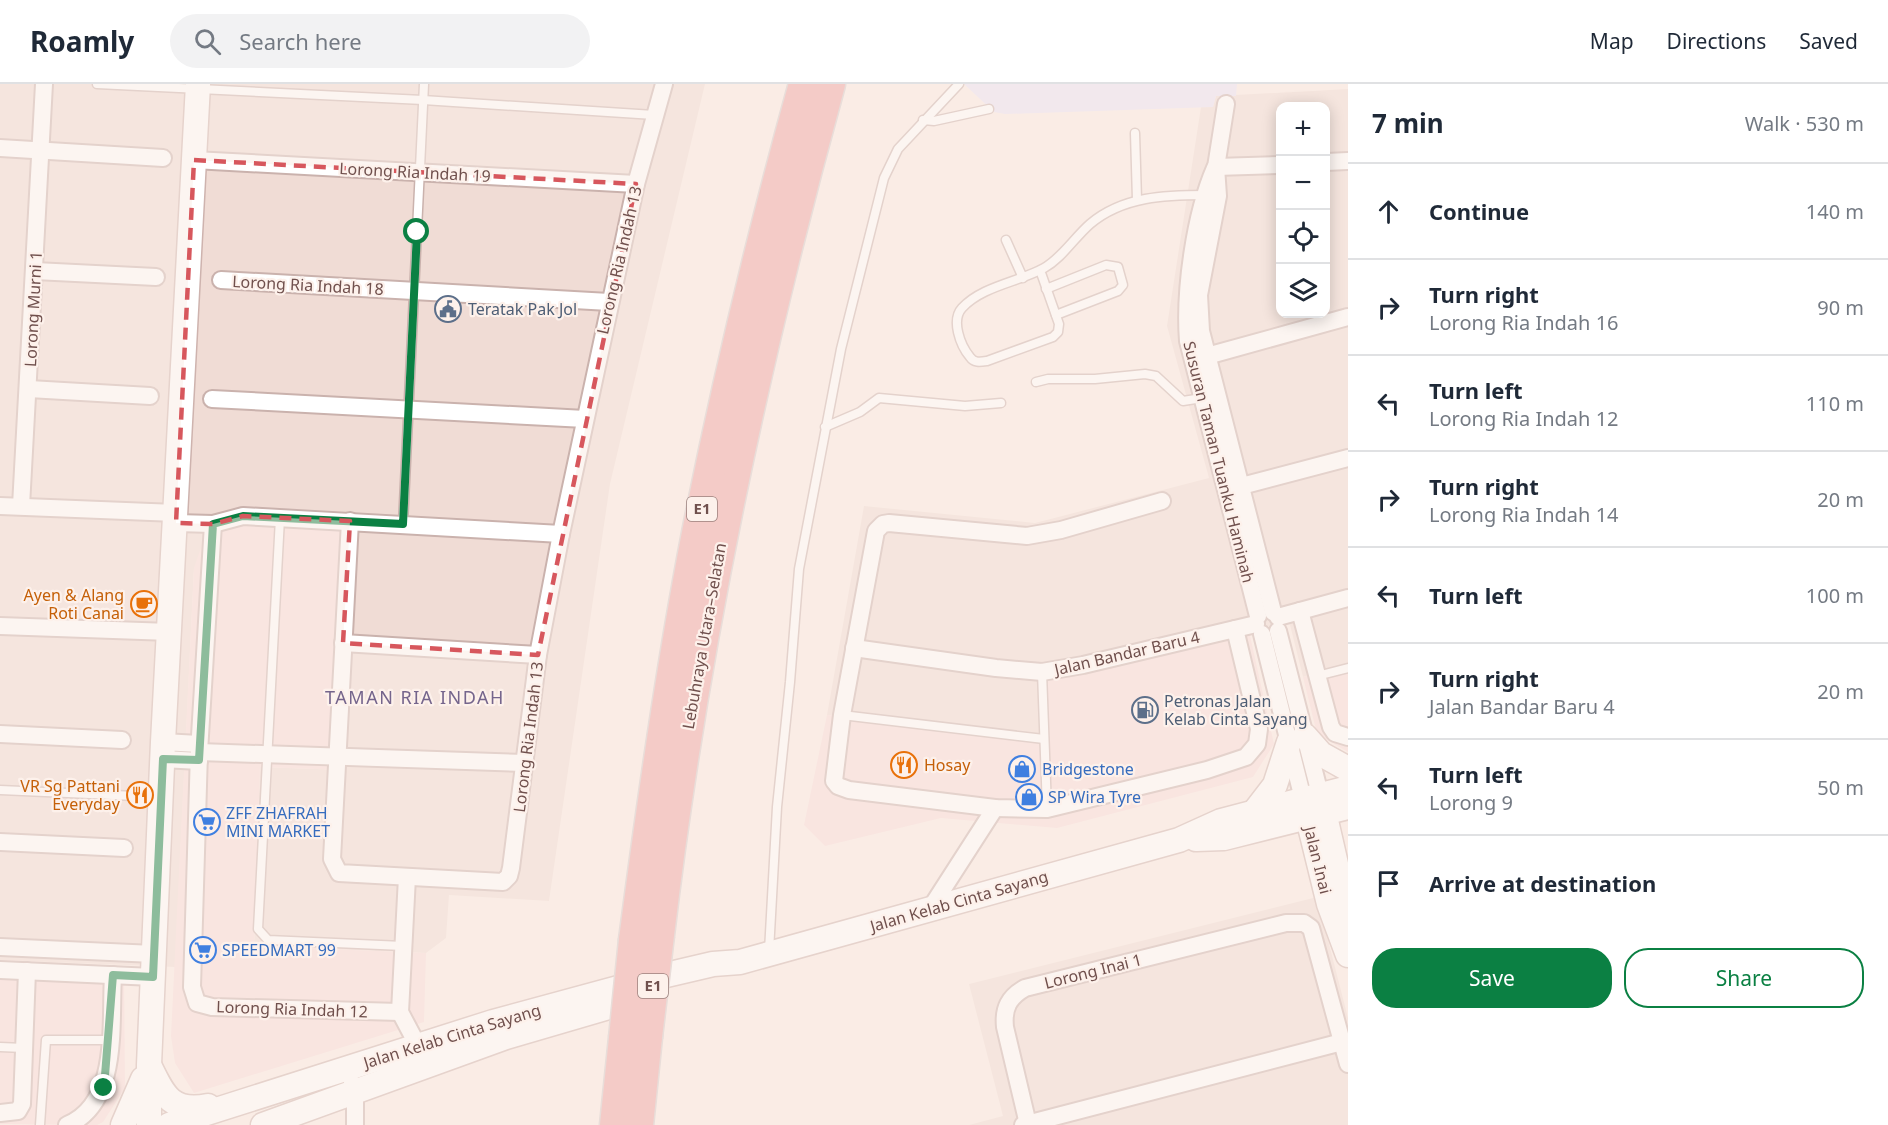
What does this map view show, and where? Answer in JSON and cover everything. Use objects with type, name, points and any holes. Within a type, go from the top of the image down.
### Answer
[{"type":"highway","name":"Lebuhraya Utara–Selatan","points":[[615,1125],[635,1038],[669,692],[697,535],[742,323],[804,84]]},
{"type":"highway","name":"Lebuhraya Utara–Selatan","points":[[646,938],[673,816],[732,485],[767,329],[830,84]]},
{"type":"highway","name":"Lebuhraya Utara–Selatan","points":[[635,1038],[638,1125]]},
{"type":"main road","points":[[149,1125],[148,1065],[198,87]]},
{"type":"main road","points":[[1348,769],[1297,739],[1257,820],[1328,865],[1348,827]]},
{"type":"main road","name":"Jalan Kelab Cinta Sayang","points":[[263,1125],[506,1037],[717,974],[740,962],[1179,840],[1221,822],[1257,820],[1314,806],[1348,788]]},
{"type":"main road","name":"Jalan Kelab Cinta Sayang","points":[[1314,806],[1348,807]]},
{"type":"main road","name":"Jalan Inai","points":[[1314,806],[1328,865],[1348,916]]},
{"type":"main road","name":"Jalan Inai","points":[[1328,865],[1329,904],[1348,955]]},
{"type":"main road","name":"Jalan Kelab Cinta Sayang","points":[[169,1125],[418,1046],[666,975],[713,964],[740,962]]},
{"type":"main road","points":[[148,1065],[167,1098],[180,1106],[193,1109],[219,1104],[234,1105]]},
{"type":"main road","points":[[123,1125],[148,1065]]},
{"type":"street","name":"Lorong Murni 1","points":[[21,506],[44,84]]},
{"type":"street","name":"Lorong Ria Indah 13","points":[[350,521],[332,859],[334,867],[339,873],[495,883],[507,879],[512,868],[538,655],[561,534],[636,184],[664,84]]},
{"type":"street","name":"Susuran Taman Tuanku Haminah","points":[[1226,104],[1211,195],[1186,302],[1188,341],[1199,358],[1314,806]]},
{"type":"street","points":[[0,148],[163,158]]},
{"type":"street","name":"Lorong Ria Indah 19","points":[[194,160],[636,184]]},
{"type":"street","points":[[1330,162],[1348,161]]},
{"type":"street","points":[[1216,167],[1276,165]]},
{"type":"street","points":[[35,271],[156,277]]},
{"type":"street","name":"Lorong Ria Indah 18","points":[[221,280],[609,302]]},
{"type":"street","points":[[1199,358],[1348,317]]},
{"type":"street","name":"Susuran Taman Tuanku Haminah","points":[[1199,358],[1202,398],[1233,488]]},
{"type":"street","points":[[29,389],[150,396]]},
{"type":"street","points":[[212,399],[585,418]]},
{"type":"street","points":[[1233,488],[1348,458]]},
{"type":"street","points":[[1162,501],[1061,530],[1027,536],[889,523],[879,527],[842,715],[834,781],[838,786],[849,790],[995,808],[1047,809],[1207,770],[1246,757],[1257,744],[1259,729],[1234,629]]},
{"type":"street","points":[[0,506],[176,518],[213,524],[243,516],[561,534]]},
{"type":"street","name":"Lorong Ria Indah 12","points":[[213,524],[199,752],[192,987],[197,1003],[212,1007],[400,1012]]},
{"type":"street","name":"Jalan Bandar Baru 4","points":[[854,648],[996,668],[1042,672],[1083,665],[1267,622],[1348,598]]},
{"type":"street","points":[[1300,611],[1331,727],[1335,733],[1348,738]]},
{"type":"street","points":[[0,626],[170,632]]},
{"type":"street","points":[[343,643],[538,655]]},
{"type":"street","points":[[0,734],[122,740]]},
{"type":"street","points":[[163,750],[525,763]]},
{"type":"street","points":[[930,909],[995,808]]},
{"type":"street","points":[[0,842],[124,848]]},
{"type":"street","points":[[407,877],[400,1012],[418,1046]]},
{"type":"street","name":"Lorong Inai 1","points":[[1026,1124],[1004,1015],[1007,1003],[1014,994],[1025,988],[1286,923],[1304,923],[1311,928],[1315,937],[1342,1042]]},
{"type":"street","points":[[0,947],[153,965]]},
{"type":"street","points":[[0,970],[113,975],[153,965]]},
{"type":"street","points":[[0,1113],[18,1111],[22,1104],[27,971]]},
{"type":"street","points":[[67,1125],[88,1112],[104,1088],[113,975]]},
{"type":"street","points":[[1026,1124],[1342,1042],[1348,1064]]},
{"type":"street","points":[[347,1068],[355,1092],[355,1125]]},
{"type":"lane","points":[[97,84],[198,87],[654,115]]},
{"type":"lane","points":[[403,524],[424,84]]},
{"type":"lane","points":[[768,954],[777,807],[799,569],[825,427],[879,192],[898,149],[959,84]]},
{"type":"lane","points":[[923,120],[934,121],[989,109]]},
{"type":"lane","points":[[1135,133],[1137,200]]},
{"type":"lane","points":[[1040,270],[1056,315],[1058,332],[1053,338],[987,361],[977,362],[970,358],[956,324],[960,310],[984,294],[1040,270],[1091,224],[1137,200],[1179,195],[1211,195]]},
{"type":"lane","points":[[1006,240],[1023,278]]},
{"type":"lane","points":[[1046,289],[1106,265],[1118,267],[1122,276],[1124,285],[1118,291],[1056,315]]},
{"type":"lane","points":[[1036,382],[1048,379],[1095,379],[1145,374],[1156,376],[1183,401],[1202,398]]},
{"type":"lane","points":[[825,427],[860,412],[879,398],[965,406],[1001,402]]},
{"type":"lane","points":[[280,518],[266,755],[258,923],[260,934],[268,940],[404,946]]},
{"type":"lane","points":[[1317,676],[1348,668]]},
{"type":"lane","points":[[1042,672],[1047,809]]},
{"type":"lane","points":[[842,715],[1044,739]]},
{"type":"lane","points":[[0,790],[161,797]]},
{"type":"lane","points":[[40,1125],[46,1040],[109,1040]]},
{"type":"lane","points":[[0,1047],[24,1048]]},
{"type":"highlighted area","points":[[194,160],[636,184],[538,655],[343,643],[350,521],[243,516],[213,524],[176,523]]},
{"type":"shaded area","points":[[0,84],[705,84],[610,484],[549,901],[449,895],[446,938],[426,953],[254,946],[260,767],[345,770],[194,568],[175,967],[0,960]]},
{"type":"shaded area","points":[[964,84],[1237,84],[1236,96],[1216,96],[1213,107],[1005,114],[994,112]]},
{"type":"shaded area","points":[[1348,89],[1348,665],[1303,677],[1289,621],[1249,631],[1041,742],[827,715],[864,506],[1035,523],[1209,478],[1167,326],[1201,107],[1213,107],[1216,96]]},
{"type":"shaded area","name":"TAMAN RIA INDAH","points":[[245,520],[355,525],[345,770],[260,767],[254,946],[426,953],[424,1022],[194,1093],[175,1063],[171,1036],[194,568],[203,542]]},
{"type":"shaded area","points":[[1249,631],[1274,744],[1253,777],[1057,828],[941,818],[825,846],[804,825],[827,715],[1040,742],[1040,677]]},
{"type":"shaded area","points":[[1348,665],[1348,752],[1317,734],[1303,677]]},
{"type":"shaded area","points":[[1317,897],[1348,1018],[1348,1125],[969,1125],[1003,1116],[969,984]]},
{"type":"shaded area","points":[[0,960],[124,966],[125,1088],[103,1122],[97,1125],[0,1124]]},
{"type":"place","name":"Teratak Pak Jol","points":[[448,309]]},
{"type":"place","name":"Ayen & Alang Roti Canai","points":[[144,604]]},
{"type":"place","name":"Petronas Jalan Kelab Cinta Sayang","points":[[1145,710]]},
{"type":"place","name":"Hosay","points":[[904,765]]},
{"type":"place","name":"Bridgestone","points":[[1022,769]]},
{"type":"place","name":"VR Sg Pattani Everyday","points":[[140,795]]},
{"type":"place","name":"SP Wira Tyre","points":[[1029,797]]},
{"type":"place","name":"ZFF ZHAFRAH MINI MARKET","points":[[207,822]]},
{"type":"place","name":"SPEEDMART 99","points":[[203,950]]},
{"type":"district","name":"TAMAN RIA INDAH","points":[[415,698]]},
{"type":"route","points":[[104,1088],[108,1070],[113,975],[153,977],[163,759],[199,760],[213,524],[243,516],[403,524],[417,232]]}]
